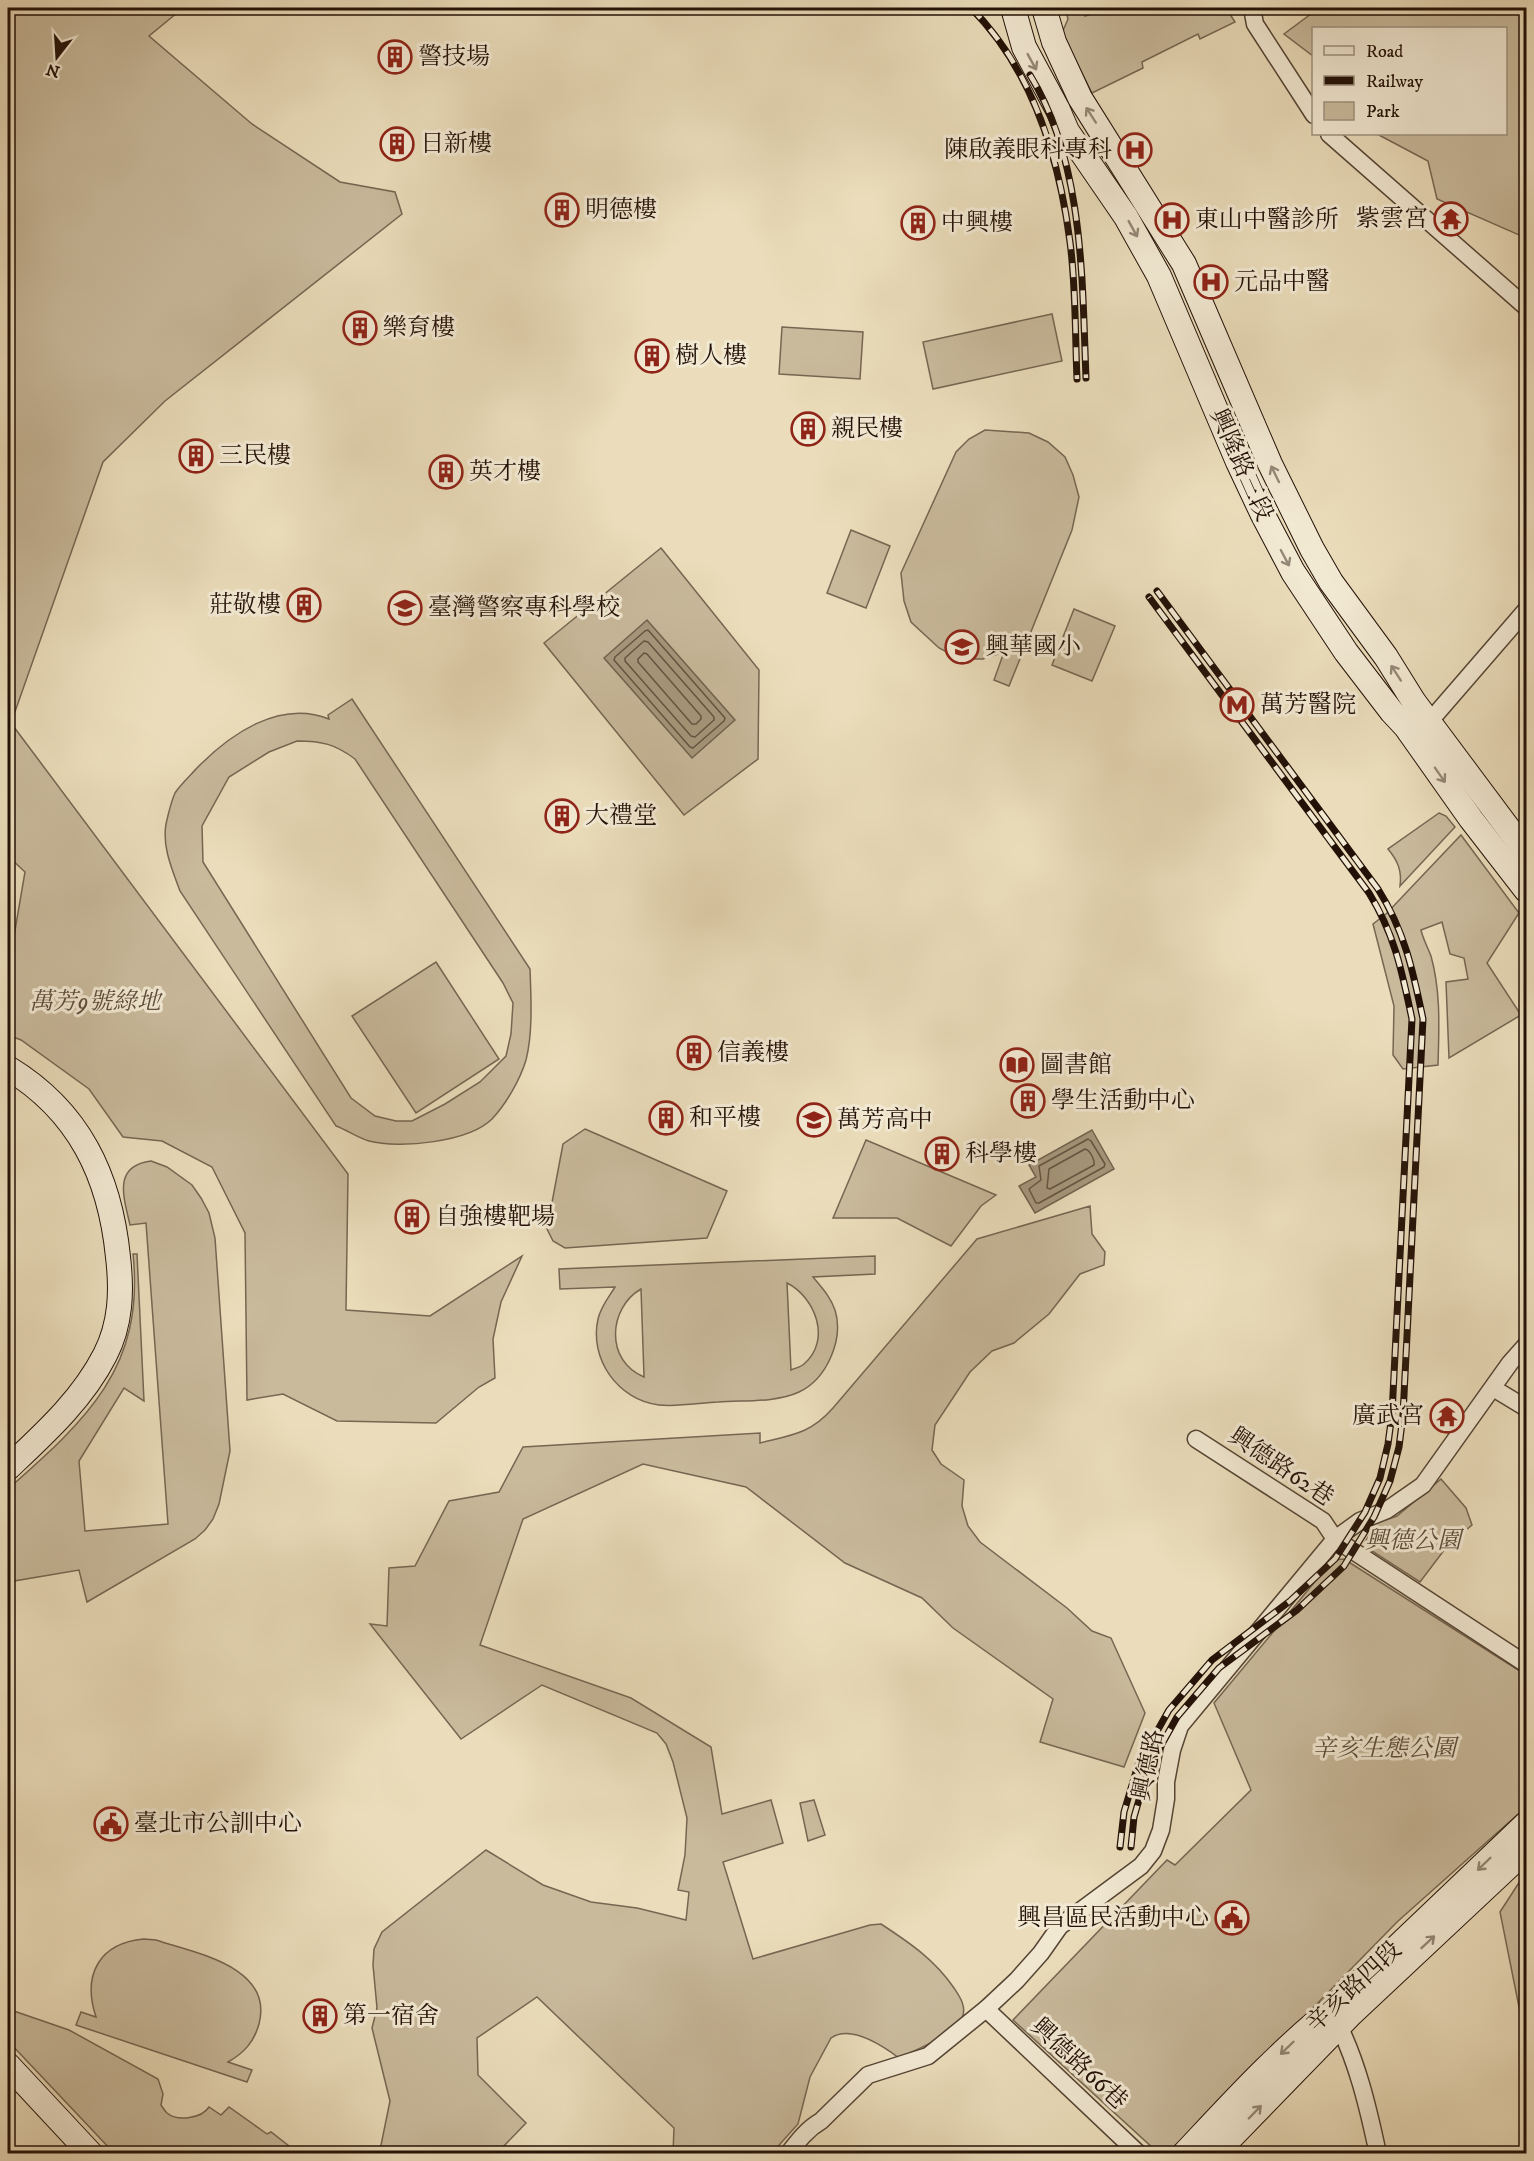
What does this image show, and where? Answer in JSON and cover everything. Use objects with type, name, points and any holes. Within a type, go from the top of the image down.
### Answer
[{"type":"main road","name":"興隆路三段","points":[[1013,8],[1024,47],[1067,131],[1126,217],[1159,276],[1238,462],[1293,572],[1346,652],[1406,727],[1471,819],[1527,890]]},
{"type":"main road","name":"興隆路三段","points":[[1044,8],[1054,42],[1080,98],[1184,264],[1270,464],[1312,549],[1331,582],[1386,657],[1414,702],[1527,852]]},
{"type":"main road","points":[[8,1068],[45,1094],[84,1141],[97,1166],[106,1193],[116,1240],[121,1295],[117,1326],[95,1374],[55,1423],[8,1468]]},
{"type":"main road","name":"辛亥路四段","points":[[1215,2154],[1336,2018],[1527,1824]]},
{"type":"main road","name":"辛亥路四段","points":[[1184,2154],[1240,2094],[1306,2030],[1336,2018],[1527,1850]]},
{"type":"main road","points":[[8,2065],[91,2154]]},
{"type":"street","points":[[1252,8],[1255,24],[1312,112]]},
{"type":"street","points":[[1330,135],[1527,307]]},
{"type":"street","points":[[1406,727],[1430,721],[1527,610]]},
{"type":"street","name":"興德路","points":[[788,2154],[802,2136],[821,2121],[868,2075],[928,2055],[986,2009],[1034,1961],[1060,1926],[1141,1866],[1153,1851],[1161,1830],[1166,1782],[1172,1750],[1180,1726],[1335,1539],[1360,1521],[1387,1510],[1423,1485],[1510,1363],[1527,1345]]},
{"type":"street","points":[[1493,1388],[1527,1408]]},
{"type":"street","name":"興德路62巷","points":[[1196,1439],[1323,1521],[1335,1539],[1527,1664]]},
{"type":"street","name":"興德路66巷","points":[[986,2009],[1139,2154]]},
{"type":"street","points":[[1336,2018],[1346,2036],[1360,2081],[1377,2154]]},
{"type":"green space","name":"萬芳9號綠地","points":[[8,8],[183,8],[149,36],[252,124],[340,182],[395,192],[402,214],[165,401],[103,462],[11,723],[348,1174],[346,1310],[430,1316],[522,1256],[501,1302],[493,1339],[495,1378],[479,1387],[436,1423],[337,1421],[283,1394],[247,1400],[245,1233],[212,1167],[162,1141],[123,1137],[89,1089],[21,1040],[8,1035],[8,971],[25,872],[8,856]]},
{"type":"green space","points":[[1065,8],[1082,8],[1085,16],[1112,8],[1226,8],[1235,22],[1200,39],[1198,34],[1142,62],[1143,68],[1092,93],[1062,33],[1068,19]]},
{"type":"green space","points":[[1319,8],[1526,8],[1526,238],[1437,199],[1428,161],[1379,135],[1507,135],[1507,27],[1312,27],[1312,55],[1284,34]]},
{"type":"green space","points":[[1052,314],[1062,361],[933,389],[923,342]]},
{"type":"green space","points":[[782,327],[863,332],[860,379],[779,374]]},
{"type":"green space","points":[[985,430],[1029,433],[1048,442],[1065,457],[1079,497],[1072,530],[1009,686],[994,680],[1004,652],[983,659],[960,659],[939,648],[911,622],[904,601],[901,573],[956,452],[969,439]]},
{"type":"green space","points":[[851,530],[890,546],[866,608],[827,593]]},
{"type":"green space","points":[[661,548],[759,670],[758,759],[684,815],[544,643]]},
{"type":"green space","points":[[1074,609],[1115,626],[1092,681],[1052,665]]},
{"type":"green space","points":[[352,699],[530,969],[531,1027],[526,1060],[520,1076],[492,1119],[481,1127],[451,1138],[415,1144],[382,1143],[369,1141],[336,1126],[180,891],[171,866],[165,833],[172,800],[180,787],[209,756],[240,733],[257,723],[274,717],[292,713],[311,714],[329,719],[328,715]],"holes":[[[297,741],[334,747],[355,759],[503,983],[513,1003],[511,1034],[506,1056],[480,1082],[412,1121],[396,1121],[375,1116],[351,1098],[203,862],[202,826],[229,777],[269,752]]]},
{"type":"green space","points":[[1439,813],[1446,816],[1455,827],[1400,886],[1398,866],[1388,849]]},
{"type":"green space","points":[[1461,835],[1519,913],[1487,963],[1521,1015],[1449,1058],[1446,982],[1468,979],[1464,958],[1450,954],[1442,922],[1421,930],[1431,956],[1436,983],[1439,1010],[1438,1065],[1403,1069],[1393,1055],[1394,1006],[1373,924],[1386,914]]},
{"type":"green space","points":[[436,962],[499,1059],[416,1113],[352,1016]]},
{"type":"green space","points":[[585,1129],[727,1191],[707,1238],[565,1248],[553,1241],[547,1229],[563,1144]]},
{"type":"green space","points":[[866,1140],[996,1195],[981,1206],[951,1246],[897,1218],[833,1218]]},
{"type":"green space","points":[[151,1161],[167,1167],[192,1185],[209,1213],[215,1238],[230,1451],[219,1504],[213,1519],[205,1530],[195,1539],[87,1602],[79,1570],[8,1582],[8,1489],[62,1439],[85,1414],[104,1388],[119,1360],[130,1329],[134,1294],[133,1254],[137,1254],[144,1401],[124,1388],[79,1461],[85,1531],[168,1524],[146,1223],[130,1225],[124,1194],[126,1176],[130,1169]]},
{"type":"green space","points":[[1090,1206],[1092,1234],[1105,1252],[1104,1265],[1080,1274],[1049,1314],[1014,1343],[992,1351],[970,1372],[935,1425],[932,1450],[941,1464],[964,1480],[962,1506],[968,1526],[980,1542],[1067,1608],[1092,1631],[1111,1638],[1145,1713],[1124,1767],[1040,1742],[1053,1699],[953,1628],[922,1598],[845,1563],[746,1487],[643,1464],[523,1519],[480,1645],[631,1698],[711,1747],[722,1814],[771,1800],[783,1843],[723,1862],[753,1959],[870,1925],[881,1924],[921,1953],[947,1978],[963,2006],[962,2018],[957,2025],[934,2041],[899,2058],[867,2038],[857,2035],[839,2034],[831,2038],[810,2077],[798,2124],[772,2153],[673,2153],[674,2128],[537,1997],[477,2038],[478,2075],[526,2123],[503,2147],[509,2153],[381,2153],[390,2101],[372,2028],[377,2008],[373,1965],[374,1949],[382,1932],[486,1850],[543,1885],[591,1902],[637,1908],[686,1920],[689,1892],[678,1890],[685,1855],[687,1818],[673,1762],[666,1744],[657,1733],[542,1685],[461,1739],[370,1624],[387,1626],[389,1568],[415,1566],[449,1501],[499,1492],[523,1447],[760,1433],[760,1443],[808,1428],[825,1417],[977,1239]]},
{"type":"green space","points":[[875,1256],[875,1274],[813,1277],[826,1292],[833,1305],[837,1333],[831,1357],[818,1378],[809,1386],[790,1396],[780,1398],[674,1406],[644,1402],[631,1395],[619,1386],[603,1362],[596,1334],[598,1319],[615,1287],[560,1289],[559,1269]],"holes":[[[787,1283],[797,1290],[812,1308],[818,1332],[817,1343],[812,1354],[803,1365],[791,1370]],[[641,1289],[644,1376],[644,1377],[631,1369],[622,1359],[617,1347],[616,1334],[617,1321],[622,1309]]]},
{"type":"green space","name":"興德公園","points":[[1441,1479],[1466,1508],[1472,1525],[1448,1545],[1420,1582],[1372,1551],[1365,1542],[1377,1523],[1397,1516]]},
{"type":"green space","name":"辛亥生態公園","points":[[1344,1559],[1526,1675],[1526,1807],[1397,1922],[1173,2151],[1154,2149],[1013,2020],[1167,1860],[1175,1865],[1251,1790],[1214,1703],[1333,1560]]},
{"type":"green space","points":[[814,1800],[825,1835],[808,1841],[800,1803]]},
{"type":"green space","points":[[1522,1878],[1526,1882],[1526,2042],[1500,1912]]},
{"type":"green space","points":[[144,1939],[156,1940],[209,1957],[243,1975],[255,1988],[260,2004],[257,2030],[248,2046],[228,2062],[252,2070],[247,2082],[76,2025],[81,2012],[96,2017],[91,1988],[93,1975],[105,1954],[128,1942]]},
{"type":"green space","points":[[8,2009],[69,2030],[158,2079],[163,2094],[161,2105],[172,2116],[190,2118],[201,2114],[209,2107],[221,2115],[229,2107],[267,2134],[271,2132],[298,2153],[114,2153],[8,2041]]},
{"type":"water","points":[[647,620],[735,720],[692,758],[604,658]]},
{"type":"water","points":[[1092,1130],[1114,1169],[1035,1213],[1019,1186],[1036,1177],[1029,1165]]},
{"type":"railway","points":[[971,8],[993,32],[1027,87],[1040,116],[1059,178],[1072,259],[1077,379]]},
{"type":"railway","points":[[1030,75],[1048,109],[1061,146],[1070,183],[1081,262],[1086,378]]},
{"type":"railway","points":[[1131,1847],[1134,1817],[1148,1769],[1177,1717],[1219,1668],[1297,1610],[1344,1566],[1374,1517],[1390,1481],[1399,1447],[1403,1415],[1423,1019],[1401,936],[1378,889],[1157,591]]},
{"type":"railway","points":[[1120,1847],[1124,1812],[1138,1765],[1169,1710],[1212,1660],[1290,1601],[1335,1559],[1365,1512],[1380,1478],[1392,1414],[1412,1019],[1401,970],[1391,939],[1369,893],[1149,597]]},
{"type":"place","name":"警技場","points":[[395,57]]},
{"type":"place","name":"日新樓","points":[[397,144]]},
{"type":"place","name":"陳啟義眼科專科","points":[[1135,150]]},
{"type":"place","name":"明德樓","points":[[562,210]]},
{"type":"place","name":"紫雲宮","points":[[1451,219]]},
{"type":"place","name":"東山中醫診所","points":[[1172,220]]},
{"type":"place","name":"中興樓","points":[[918,223]]},
{"type":"place","name":"元品中醫","points":[[1211,282]]},
{"type":"place","name":"樂育樓","points":[[360,328]]},
{"type":"place","name":"樹人樓","points":[[652,356]]},
{"type":"place","name":"親民樓","points":[[808,429]]},
{"type":"place","name":"三民樓","points":[[196,456]]},
{"type":"place","name":"英才樓","points":[[446,472]]},
{"type":"place","name":"莊敬樓","points":[[304,605]]},
{"type":"place","name":"臺灣警察專科學校","points":[[405,608]]},
{"type":"place","name":"興華國小","points":[[962,647]]},
{"type":"place","name":"萬芳醫院","points":[[1237,705]]},
{"type":"place","name":"大禮堂","points":[[562,816]]},
{"type":"place","name":"信義樓","points":[[694,1053]]},
{"type":"place","name":"圖書館","points":[[1017,1065]]},
{"type":"place","name":"學生活動中心","points":[[1028,1101]]},
{"type":"place","name":"和平樓","points":[[666,1118]]},
{"type":"place","name":"萬芳高中","points":[[814,1120]]},
{"type":"place","name":"科學樓","points":[[942,1154]]},
{"type":"place","name":"自強樓靶場","points":[[412,1217]]},
{"type":"place","name":"廣武宮","points":[[1447,1416]]},
{"type":"place","name":"臺北市公訓中心","points":[[111,1824]]},
{"type":"place","name":"興昌區民活動中心","points":[[1232,1918]]},
{"type":"place","name":"第一宿舍","points":[[320,2016]]}]
